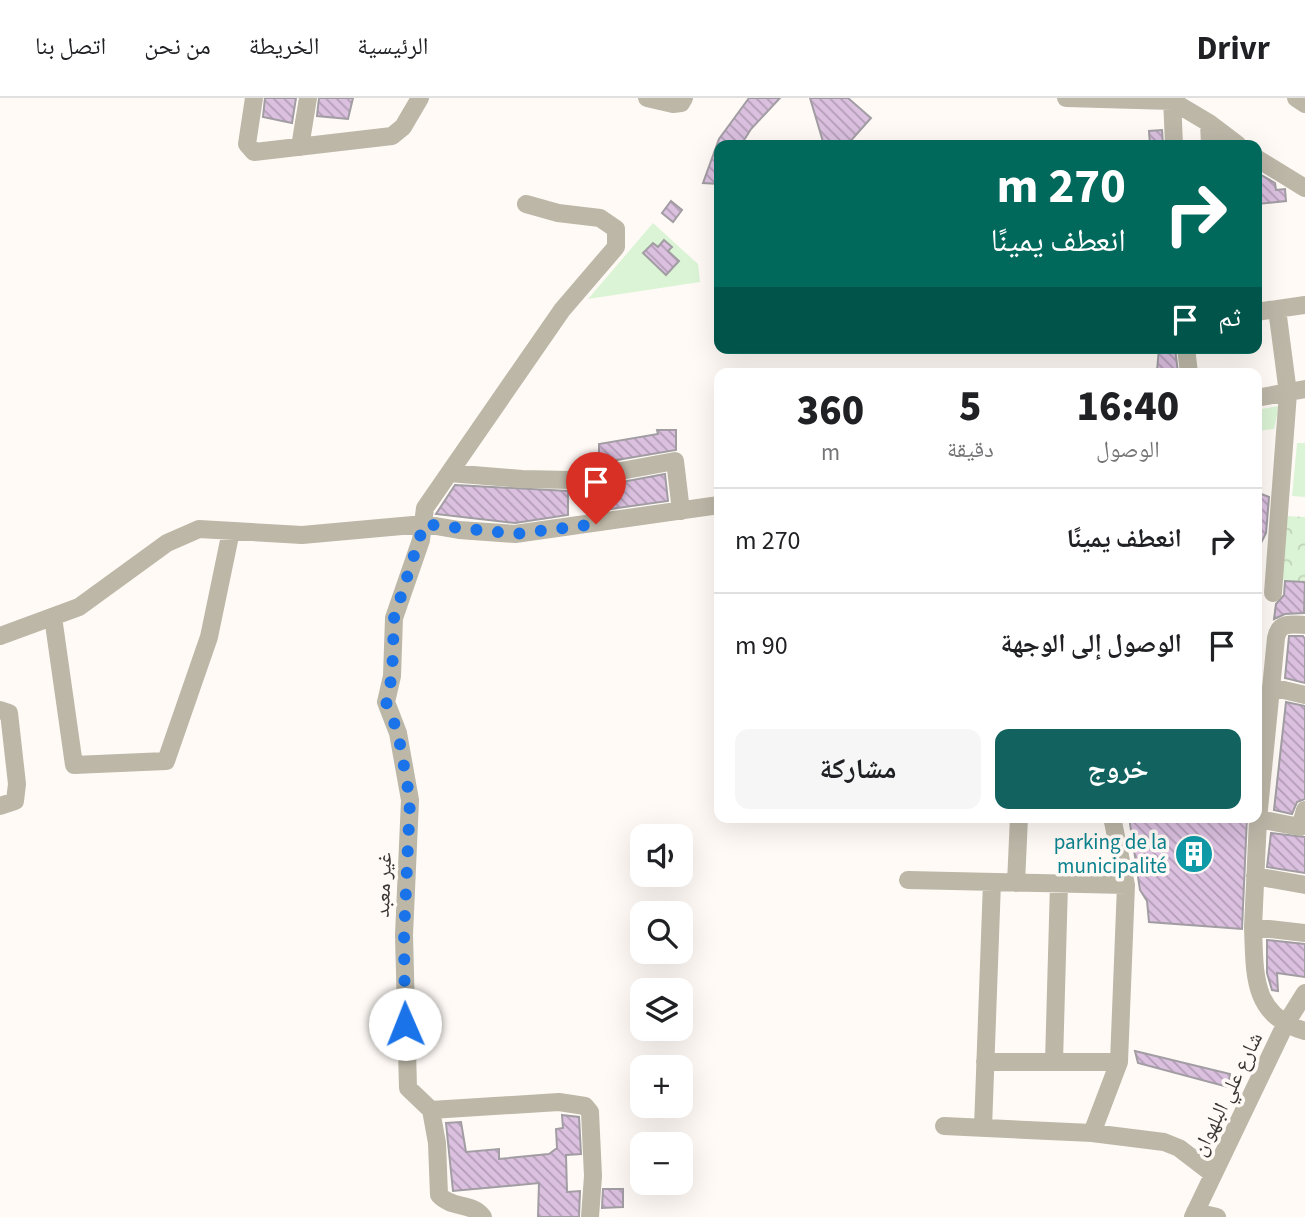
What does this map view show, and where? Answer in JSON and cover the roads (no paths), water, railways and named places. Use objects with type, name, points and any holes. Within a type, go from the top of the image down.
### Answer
[{"type":"street","points":[[254,98],[247,144],[250,150],[392,136],[402,127],[420,98]]},
{"type":"street","points":[[300,147],[308,98]]},
{"type":"street","points":[[647,98],[673,104],[684,98]]},
{"type":"street","points":[[1066,98],[1172,99],[1232,140]]},
{"type":"street","points":[[1296,98],[1305,104]]},
{"type":"street","points":[[1172,99],[1174,140]]},
{"type":"street","points":[[1209,122],[1210,140]]},
{"type":"street","points":[[1262,161],[1304,185]]},
{"type":"street","name":"غير معبد","points":[[431,1110],[408,1088],[406,1076],[404,935],[410,800],[398,733],[386,702],[392,676],[394,618],[424,524],[425,508],[562,310],[618,241],[616,229],[606,220],[526,204]]},
{"type":"street","points":[[1262,311],[1305,304]]},
{"type":"street","points":[[1273,593],[1296,391],[1277,309]]},
{"type":"street","points":[[1262,397],[1296,391]]},
{"type":"street","points":[[449,472],[572,480],[675,461],[681,511]]},
{"type":"street","points":[[0,636],[79,607],[167,543],[199,529],[302,536],[424,524],[515,534],[714,506]]},
{"type":"street","points":[[53,617],[74,765],[166,761],[209,637],[231,531]]},
{"type":"street","points":[[1262,779],[1277,632],[1286,624],[1305,625]]},
{"type":"street","points":[[1271,687],[1305,695]]},
{"type":"street","points":[[0,710],[9,713],[17,784],[15,801],[0,806]]},
{"type":"street","points":[[1262,820],[1303,822]]},
{"type":"street","points":[[1016,883],[1019,823]]},
{"type":"street","points":[[1092,1133],[1119,1062],[1126,885],[1113,823]]},
{"type":"street","points":[[1258,823],[1253,926],[1256,982],[1264,1003],[1285,1025],[1305,1031]]},
{"type":"street","points":[[1255,876],[1305,885]]},
{"type":"street","points":[[908,880],[1126,885]]},
{"type":"street","points":[[983,1128],[992,882]]},
{"type":"street","points":[[1054,1062],[1059,884]]},
{"type":"street","points":[[1253,926],[1305,933]]},
{"type":"street","name":"شارع علي البلهوان","points":[[1194,1214],[1285,1025],[1305,993]]},
{"type":"street","points":[[985,1062],[1119,1062]]},
{"type":"street","points":[[483,1217],[474,1209],[453,1205],[439,1195],[437,1143],[431,1110],[559,1102],[584,1106],[590,1112],[593,1176],[590,1217]]},
{"type":"street","points":[[944,1126],[1092,1133],[1164,1142],[1180,1148],[1213,1174]]},
{"type":"street","points":[[1194,1214],[1217,1217]]},
{"type":"place","name":"parking de la municipalité","points":[[1194,854]]}]
